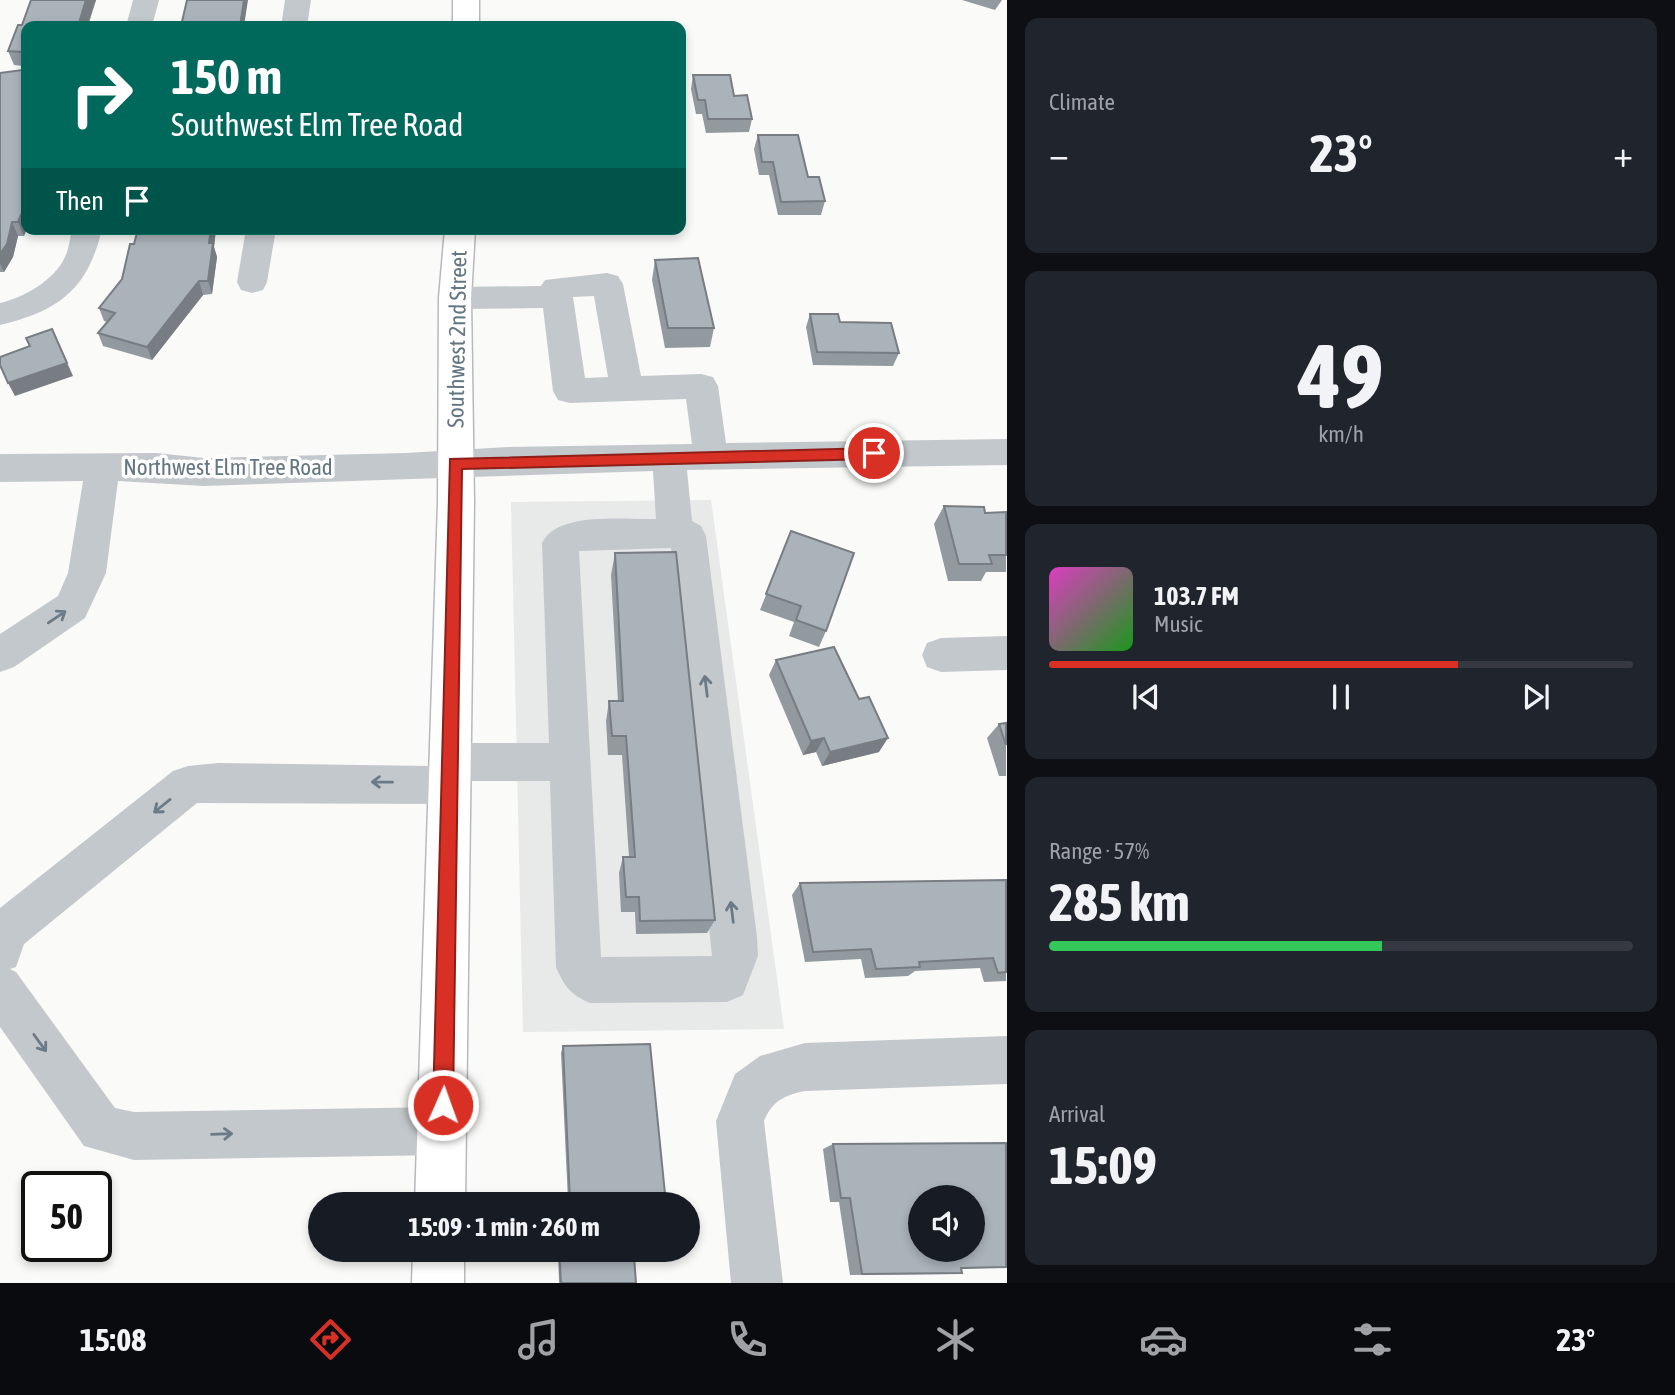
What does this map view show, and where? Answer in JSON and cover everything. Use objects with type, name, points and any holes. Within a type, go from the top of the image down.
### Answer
[{"type":"main road","points":[[466,0],[466,21]]},
{"type":"main road","name":"Southwest 2nd Street","points":[[440,1192],[450,774],[455,298],[460,235]]},
{"type":"main road","points":[[438,1283],[439,1262]]},
{"type":"street","points":[[140,21],[146,0]]},
{"type":"street","points":[[295,21],[298,0]]},
{"type":"street","points":[[0,314],[29,304],[61,284],[79,261],[86,235]]},
{"type":"street","points":[[252,282],[260,235]]},
{"type":"street","points":[[627,389],[607,284],[556,288],[570,391],[627,389],[701,386],[711,457]]},
{"type":"street","points":[[455,298],[557,297]]},
{"type":"street","name":"Northwest Elm Tree Road","points":[[0,468],[103,467],[204,472],[455,463],[1006,452]]},
{"type":"street","points":[[669,458],[675,533]]},
{"type":"street","points":[[0,654],[72,607],[87,573],[103,467]]},
{"type":"street","points":[[675,533],[688,536],[732,910],[735,956],[727,979],[590,980],[583,975],[578,954],[560,543],[573,536],[675,533]]},
{"type":"street","points":[[941,655],[1006,653]]},
{"type":"street","points":[[0,951],[6,931],[188,785],[384,782],[570,762]]},
{"type":"street","points":[[0,988],[102,1129],[134,1136],[442,1131]]},
{"type":"street","points":[[757,1283],[740,1121],[752,1091],[777,1073],[805,1067],[1006,1060]]},
{"type":"shaded area","points":[[711,500],[784,1029],[523,1032],[511,502]]},
{"type":"building","points":[[31,0],[86,0],[80,21],[23,21]]},
{"type":"building","points":[[187,0],[244,0],[241,21],[182,21]]},
{"type":"building","points":[[18,25],[21,25],[21,52],[8,51]]},
{"type":"building","points":[[21,70],[21,215],[18,222],[12,222],[7,244],[0,254],[0,73]]},
{"type":"building","points":[[693,75],[730,75],[734,96],[747,95],[752,119],[708,119],[705,100],[698,100]]},
{"type":"building","points":[[758,135],[798,135],[808,177],[819,177],[825,201],[781,202],[773,162],[762,162]]},
{"type":"building","points":[[136,235],[210,235],[209,243],[213,243],[208,281],[199,281],[147,347],[98,333],[115,313],[99,308],[122,279],[130,244],[134,244]]},
{"type":"building","points":[[698,258],[714,328],[668,328],[655,260]]},
{"type":"building","points":[[810,314],[838,314],[840,322],[891,323],[899,353],[817,352]]},
{"type":"building","points":[[52,329],[67,363],[8,383],[0,365],[0,357],[30,346],[26,338]]},
{"type":"building","points":[[944,506],[984,507],[985,513],[1006,512],[1006,555],[989,555],[992,564],[959,564]]},
{"type":"building","points":[[791,531],[854,553],[826,631],[796,620],[801,606],[766,594]]},
{"type":"building","points":[[676,552],[715,920],[640,921],[639,897],[626,897],[623,857],[635,857],[626,736],[612,736],[609,701],[623,701],[615,553]]},
{"type":"building","points":[[834,647],[859,699],[869,697],[888,738],[830,752],[824,738],[811,741],[776,660]]},
{"type":"building","points":[[1006,723],[1006,745],[999,724]]},
{"type":"building","points":[[1006,880],[1006,972],[998,973],[993,958],[919,962],[920,967],[876,969],[871,949],[813,952],[800,883]]},
{"type":"building","points":[[650,1044],[665,1192],[570,1192],[563,1046]]},
{"type":"building","points":[[1006,1143],[1006,1267],[961,1268],[962,1273],[862,1274],[850,1198],[841,1198],[833,1144]]},
{"type":"building","points":[[560,1262],[634,1262],[636,1283],[561,1283]]},
{"type":"route","points":[[443,1105],[455,463],[874,453]]}]
